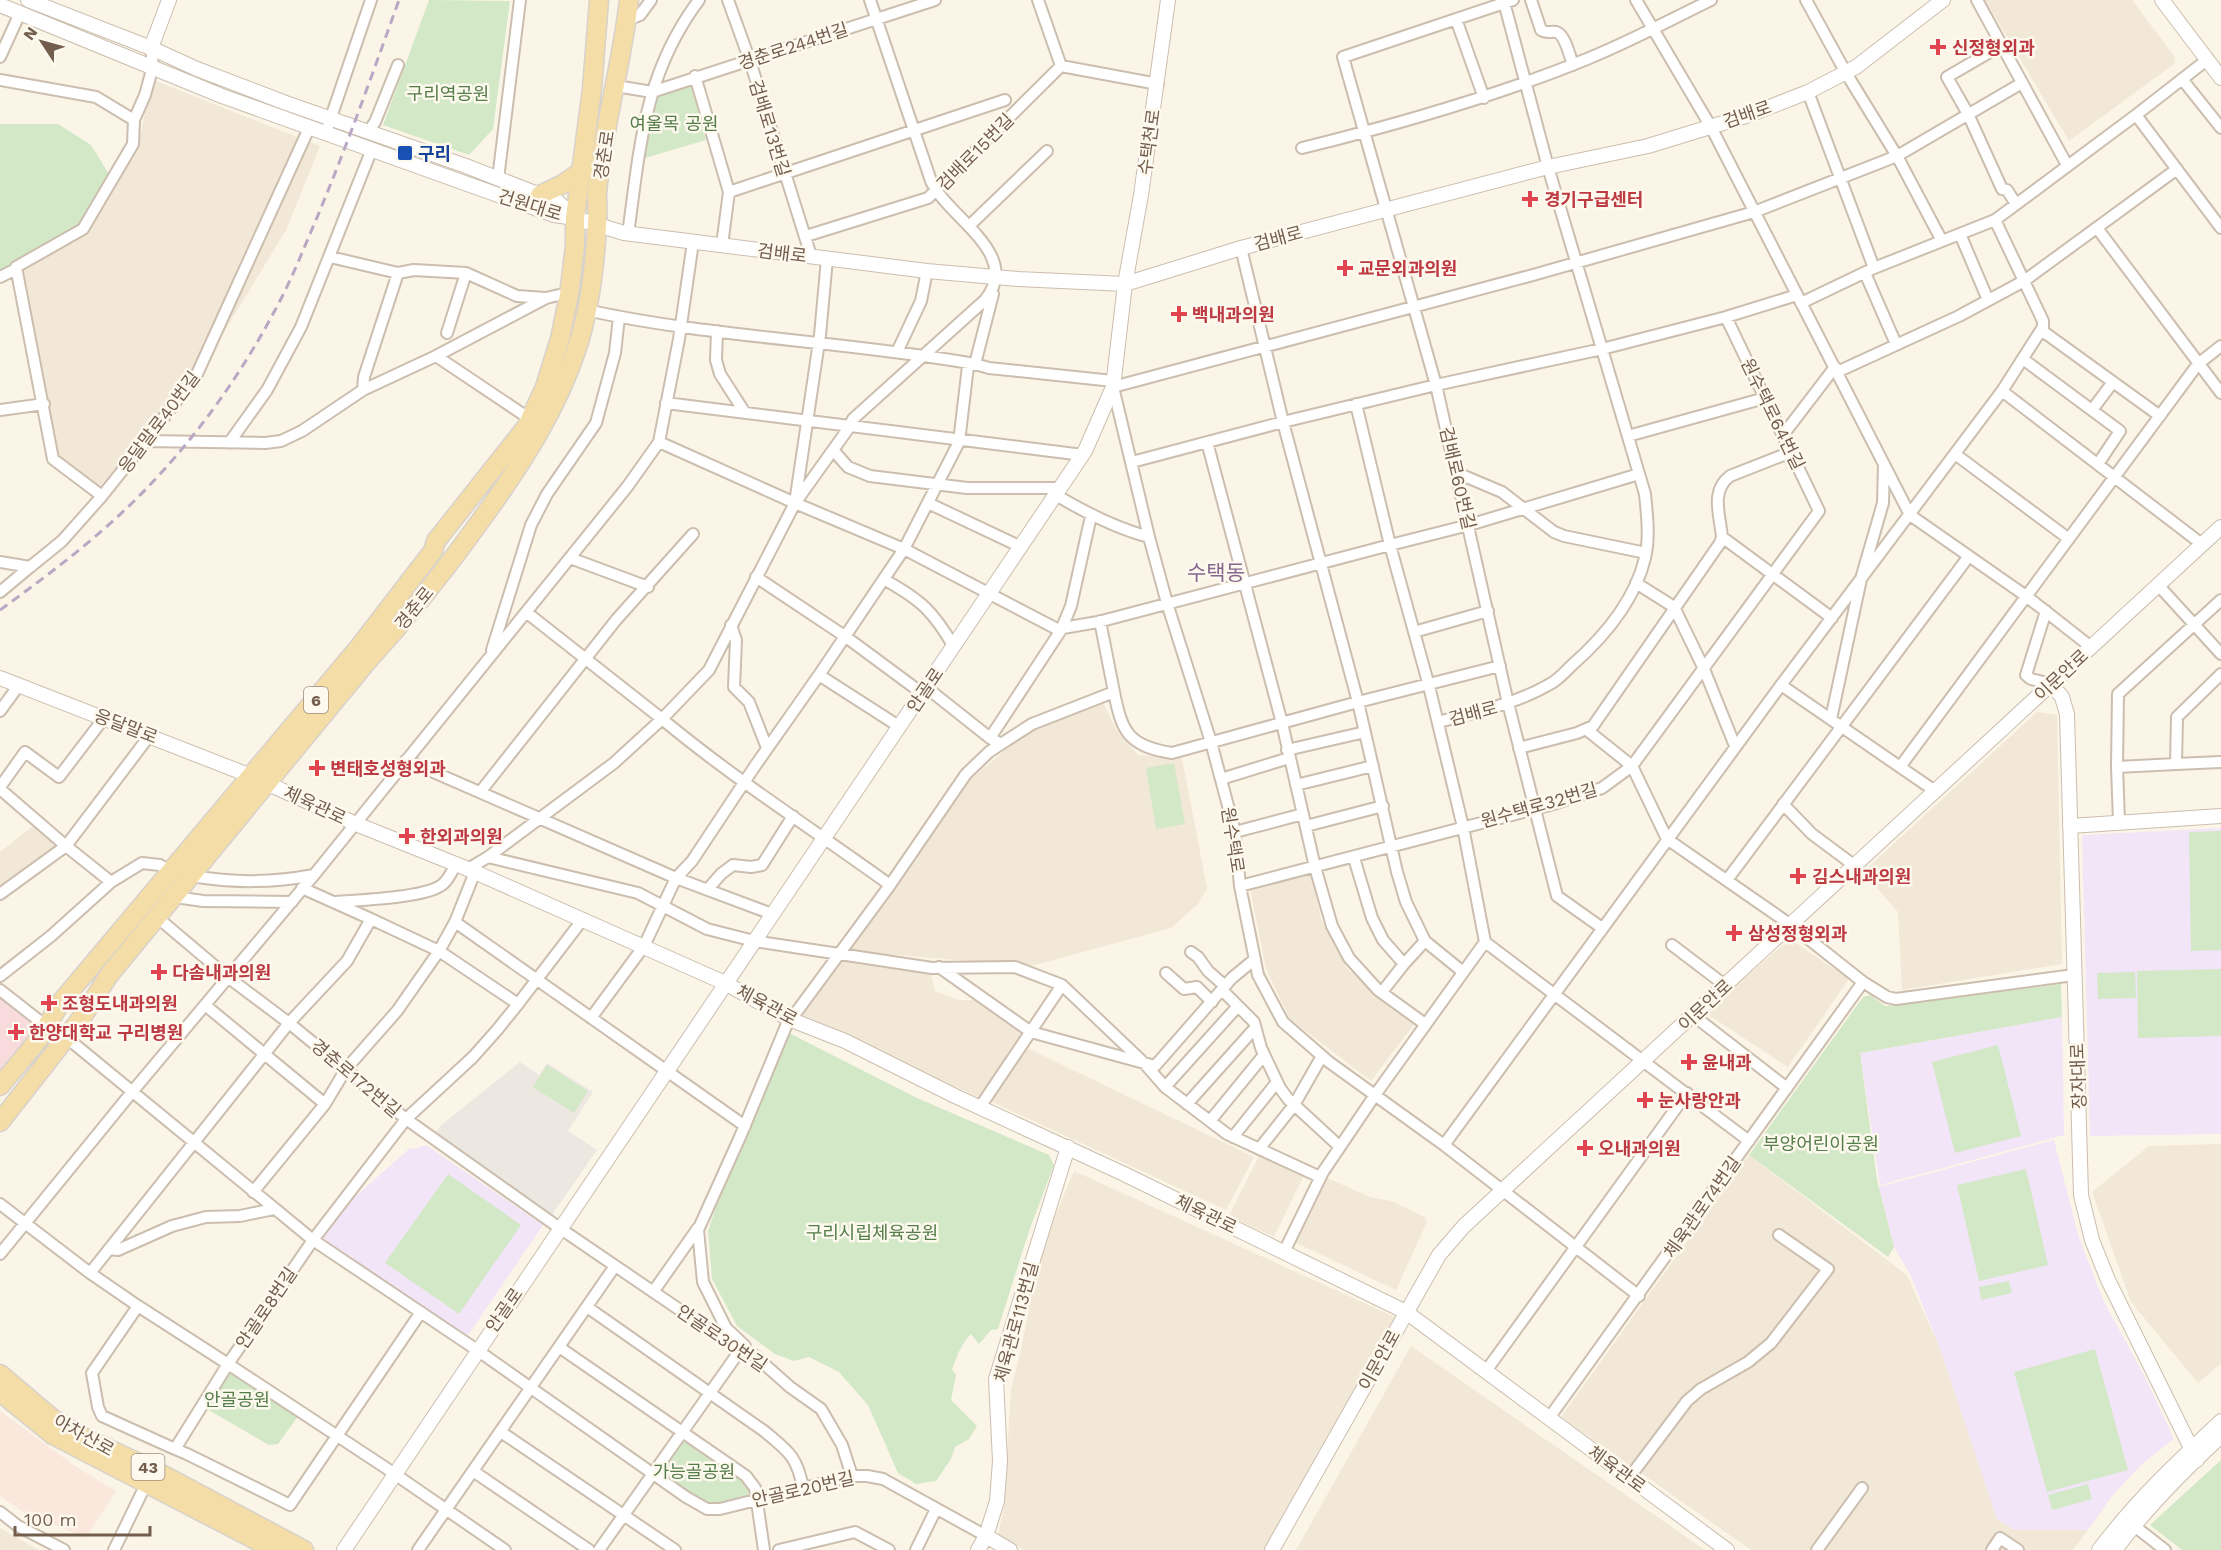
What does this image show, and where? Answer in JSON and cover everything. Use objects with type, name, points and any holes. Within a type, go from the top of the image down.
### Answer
[{"type":"main road","name":"경춘로","points":[[0,1122],[67,1038],[109,975],[191,876],[259,779],[433,551],[436,541],[527,426],[545,387],[560,339],[569,296],[575,246],[575,218],[592,89],[598,0]]},
{"type":"main road","name":"경춘로","points":[[0,1086],[39,1039],[61,1002],[170,871],[259,779],[408,617],[506,486],[553,407],[578,346],[586,310],[593,272],[597,192],[629,0]]},
{"type":"main road","points":[[540,195],[563,184],[582,171]]},
{"type":"main road","name":"아차산로","points":[[0,1374],[53,1419],[275,1550]]},
{"type":"main road","name":"아차산로","points":[[0,1392],[53,1435],[150,1477],[304,1550]]},
{"type":"street","name":"건원대로","points":[[28,0],[151,48],[197,69],[466,166],[558,202],[575,218]]},
{"type":"street","points":[[0,277],[83,229],[133,144],[134,120],[145,95],[153,66],[151,48],[169,0]]},
{"type":"street","points":[[326,132],[371,0]]},
{"type":"street","points":[[498,179],[520,0]]},
{"type":"street","points":[[627,20],[640,15],[651,0]]},
{"type":"street","points":[[628,234],[641,140],[652,92],[669,48],[699,0]]},
{"type":"street","name":"검배로13번길","points":[[728,0],[750,61],[811,256]]},
{"type":"street","points":[[870,0],[936,191],[984,241],[994,259],[994,284],[975,364]]},
{"type":"street","name":"경춘로244번길","points":[[616,86],[652,92],[935,0]]},
{"type":"street","points":[[1038,0],[1061,66],[1158,84]]},
{"type":"street","name":"수택천로","points":[[1125,284],[1142,195],[1168,0]]},
{"type":"street","points":[[1531,0],[1541,30],[1545,33],[1556,32],[1561,35],[1573,64]]},
{"type":"street","points":[[1636,0],[1711,127],[1910,515],[2026,596],[2091,647]]},
{"type":"street","points":[[1302,148],[1365,133],[1484,98],[1573,64],[1711,0]]},
{"type":"street","points":[[1806,0],[1846,73],[1897,156],[1942,241]]},
{"type":"street","name":"검배로","points":[[575,218],[628,234],[927,271],[994,284],[1125,284],[1241,248],[1548,167],[1648,146],[1749,115],[1808,92],[1846,73],[1943,0]]},
{"type":"street","points":[[1977,0],[2067,165]]},
{"type":"street","points":[[2162,0],[2221,78]]},
{"type":"street","points":[[1484,98],[1456,19],[1509,1]]},
{"type":"street","name":"검배로","points":[[1437,722],[1508,703],[1552,684],[1591,648],[1626,603],[1646,554],[1648,525],[1645,494],[1548,167],[1525,83],[1509,1]]},
{"type":"street","name":"건원대로","points":[[0,5],[222,96],[554,215],[575,218]]},
{"type":"street","points":[[0,57],[20,13]]},
{"type":"street","name":"검배로60번길","points":[[1456,19],[1343,57],[1436,385],[1508,703],[1557,896],[1602,928]]},
{"type":"street","points":[[2002,45],[1947,77],[1968,114],[2002,189],[2007,190],[2016,204]]},
{"type":"street","points":[[1132,462],[1356,404],[1602,349],[1799,299],[1995,220],[2208,59]]},
{"type":"street","points":[[368,132],[375,122],[398,65]]},
{"type":"street","name":"검배로15번길","points":[[806,236],[928,198],[1061,66]]},
{"type":"street","points":[[696,76],[729,192],[722,246]]},
{"type":"street","points":[[2182,79],[2221,128]]},
{"type":"street","points":[[0,80],[96,97],[134,120]]},
{"type":"street","points":[[586,310],[680,326],[926,355],[989,368],[1113,384],[1263,347],[1754,213],[1897,156],[2022,83]]},
{"type":"street","points":[[1808,92],[1840,178],[1869,270],[1896,344]]},
{"type":"street","points":[[729,192],[1005,100]]},
{"type":"street","points":[[2136,115],[2221,228]]},
{"type":"street","name":"응달말로40번길","points":[[0,592],[62,541],[102,496],[196,374],[310,126]]},
{"type":"street","points":[[229,443],[267,390],[286,358],[330,257],[372,149]]},
{"type":"street","points":[[969,226],[1047,151]]},
{"type":"street","points":[[1783,435],[1836,370],[1896,344],[2024,281],[2176,169]]},
{"type":"street","points":[[1444,1145],[1666,839],[2002,391],[2041,330],[2043,321],[1995,220]]},
{"type":"street","points":[[2097,228],[2221,393]]},
{"type":"street","points":[[1960,234],[1988,300]]},
{"type":"street","points":[[0,1254],[356,824],[627,488],[659,442],[693,242]]},
{"type":"street","points":[[1241,248],[1263,347],[1358,702],[1406,902],[1425,941],[1463,972]]},
{"type":"street","points":[[330,257],[398,273],[414,270],[466,273],[518,296],[546,298]]},
{"type":"street","points":[[795,502],[809,420],[827,259]]},
{"type":"street","points":[[16,267],[53,459],[102,496]]},
{"type":"street","points":[[897,352],[921,302],[927,271]]},
{"type":"street","points":[[363,390],[364,377],[398,273]]},
{"type":"street","points":[[447,333],[466,273]]},
{"type":"street","points":[[335,902],[404,896],[444,884],[466,868],[488,857],[614,763],[662,719],[709,670],[795,502],[854,419],[986,300],[994,284]]},
{"type":"street","name":"안골로","points":[[344,1550],[1083,455],[1113,384],[1125,284]]},
{"type":"street","points":[[146,441],[229,443],[281,441],[302,431],[363,390],[436,356],[546,298],[559,295],[569,296]]},
{"type":"street","points":[[490,656],[531,525],[547,494],[596,423],[615,353],[619,317]]},
{"type":"street","name":"원수택로64번길","points":[[1726,317],[1819,511]]},
{"type":"street","points":[[2041,330],[2160,416]]},
{"type":"street","points":[[717,331],[716,360],[720,374],[745,413]]},
{"type":"street","points":[[1900,767],[2198,364],[2221,346]]},
{"type":"street","points":[[436,356],[530,419]]},
{"type":"street","points":[[2024,358],[2120,431],[2098,464]]},
{"type":"street","points":[[591,1018],[644,946],[676,878],[692,861],[904,549],[960,439],[968,366],[975,364]]},
{"type":"street","points":[[2092,410],[2114,382]]},
{"type":"street","name":"원수택로","points":[[1113,384],[1149,537],[1167,603],[1211,742],[1235,832],[1240,886],[1258,975],[1282,1022],[1322,1056],[1444,1145],[1639,1296]]},
{"type":"street","points":[[2002,391],[2203,545]]},
{"type":"street","points":[[1628,436],[1765,398]]},
{"type":"street","points":[[666,403],[1083,455]]},
{"type":"street","points":[[0,410],[44,404]]},
{"type":"street","points":[[1356,404],[1463,827],[1485,942],[1749,1141]]},
{"type":"street","points":[[659,442],[904,549],[1057,629],[1100,621],[1469,525],[1639,474]]},
{"type":"street","points":[[1207,442],[1282,723],[1315,867],[1332,926],[1349,958],[1382,992],[1425,1024]]},
{"type":"street","points":[[833,450],[848,467],[870,476],[968,488],[1058,492],[1091,516],[1122,530],[1149,537]]},
{"type":"street","points":[[1519,748],[1587,730],[1593,726],[1720,543],[1722,537],[1717,495],[1722,482],[1730,476],[1791,452]]},
{"type":"street","points":[[1955,454],[2069,538]]},
{"type":"street","points":[[1831,718],[1861,579],[1883,503],[1884,462]]},
{"type":"street","points":[[1457,473],[1502,492],[1554,532],[1646,554]]},
{"type":"street","points":[[928,503],[1021,547]]},
{"type":"street","name":"원수택로32번길","points":[[1240,886],[1534,810],[1602,788],[1632,766],[1819,511]]},
{"type":"street","points":[[990,738],[1062,628],[1071,606],[1091,516]]},
{"type":"street","name":"이문안로","points":[[1272,1550],[1439,1255],[1464,1226],[2221,527]]},
{"type":"street","points":[[481,791],[585,658],[693,534]]},
{"type":"street","points":[[1722,537],[1832,618]]},
{"type":"street","points":[[1727,880],[1969,556]]},
{"type":"street","points":[[570,558],[648,587]]},
{"type":"street","points":[[0,562],[30,567]]},
{"type":"street","points":[[756,577],[1001,744]]},
{"type":"street","points":[[885,580],[923,604],[939,621],[954,647]]},
{"type":"street","points":[[1636,583],[1674,607],[1704,669],[1735,746]]},
{"type":"street","points":[[2159,586],[2221,654]]},
{"type":"street","points":[[2119,822],[2118,694],[2221,600]]},
{"type":"street","points":[[1414,632],[1488,611]]},
{"type":"street","points":[[2046,611],[2026,675],[2031,679],[2051,684]]},
{"type":"street","points":[[526,612],[743,783],[824,837],[890,885]]},
{"type":"street","points":[[1100,621],[1118,711],[1130,737],[1149,749],[1172,753],[1500,666]]},
{"type":"street","points":[[731,625],[736,640],[734,687],[749,702],[767,748]]},
{"type":"street","points":[[2176,764],[2177,717],[2221,674]]},
{"type":"street","points":[[819,675],[900,727]]},
{"type":"street","name":"응달말로","points":[[0,678],[259,779]]},
{"type":"street","name":"장자대로","points":[[2051,684],[2062,697],[2067,714],[2080,1191],[2092,1240],[2126,1318],[2194,1454]]},
{"type":"street","points":[[0,711],[19,685]]},
{"type":"street","points":[[1780,685],[1935,791]]},
{"type":"street","points":[[653,1292],[698,1228],[745,1126],[789,1019],[841,953],[966,774],[989,752],[1032,724],[1114,692]]},
{"type":"street","points":[[104,718],[59,777],[25,752],[0,788],[111,882]]},
{"type":"street","points":[[1587,730],[1632,766],[1666,839],[1791,925],[1863,982],[1887,997],[1896,999],[2073,975]]},
{"type":"street","points":[[1221,779],[1288,754],[1365,732]]},
{"type":"street","points":[[0,894],[66,846],[150,735]]},
{"type":"street","points":[[406,760],[676,878],[772,914]]},
{"type":"street","points":[[2117,767],[2221,762]]},
{"type":"street","points":[[1296,785],[1373,766]]},
{"type":"street","name":"체육관로","points":[[259,779],[356,824],[466,868],[726,983],[789,1019],[845,1041],[1406,1312],[1728,1550]]},
{"type":"street","points":[[1783,804],[1812,834],[1855,866]]},
{"type":"street","points":[[1306,826],[1383,806]]},
{"type":"street","points":[[1235,832],[1303,814]]},
{"type":"street","points":[[708,890],[722,873],[733,865],[751,867],[762,865],[793,816]]},
{"type":"street","points":[[2070,826],[2221,816]]},
{"type":"street","points":[[488,857],[638,893],[707,929],[754,941],[932,968],[1015,967],[1062,985],[1165,1087],[1187,1104],[1233,1137],[1320,1177]]},
{"type":"street","points":[[1354,858],[1372,918],[1383,940],[1404,964]]},
{"type":"street","points":[[0,976],[51,936],[111,882],[142,863],[159,865],[170,871]]},
{"type":"street","points":[[253,1192],[325,1104],[346,1069],[397,1011],[439,951],[455,922],[466,868]]},
{"type":"street","points":[[191,876],[222,881],[276,882],[314,875]]},
{"type":"street","points":[[302,888],[439,951],[518,1004]]},
{"type":"street","points":[[175,897],[203,901],[292,902]]},
{"type":"street","name":"경춘로172번길","points":[[158,918],[228,978],[289,1023],[406,1119],[561,1229]]},
{"type":"street","points":[[90,1273],[289,1023],[347,961],[371,919]]},
{"type":"street","name":"안골로8번길","points":[[505,1550],[394,1473],[228,1364],[313,1240],[406,1119],[473,1057],[497,1030],[583,919]]},
{"type":"street","points":[[455,922],[745,1126]]},
{"type":"street","points":[[1382,992],[1425,941]]},
{"type":"street","points":[[1284,1252],[1320,1177],[1375,1095],[1485,942]]},
{"type":"street","points":[[1672,945],[1726,986]]},
{"type":"street","points":[[1191,952],[1201,960],[1208,972],[1254,1022],[1264,1055],[1277,1082],[1294,1105],[1340,1147]]},
{"type":"street","points":[[939,967],[1031,1032],[1155,1066],[1232,978],[1255,959]]},
{"type":"street","points":[[1166,973],[1184,989],[1197,987],[1212,1002]]},
{"type":"street","name":"체육관로74번길","points":[[1549,1418],[1863,982]]},
{"type":"street","points":[[980,1107],[1062,985]]},
{"type":"street","points":[[0,990],[46,1026]]},
{"type":"street","points":[[205,1005],[325,1104]]},
{"type":"street","points":[[1165,1087],[1238,1006]]},
{"type":"street","points":[[1694,1016],[1787,1088]]},
{"type":"street","points":[[1187,1104],[1255,1028]]},
{"type":"street","points":[[67,1038],[313,1240]]},
{"type":"street","points":[[1210,1121],[1264,1055]]},
{"type":"street","points":[[1259,1149],[1294,1105],[1322,1056]]},
{"type":"street","points":[[1233,1137],[1277,1082]]},
{"type":"street","points":[[1486,1371],[1687,1093]]},
{"type":"street","name":"체육관로113번길","points":[[978,1550],[986,1536],[997,1502],[1000,1461],[996,1379],[1068,1148]]},
{"type":"street","points":[[0,1204],[90,1273],[228,1364],[176,1449]]},
{"type":"street","points":[[109,1249],[118,1250],[172,1226],[206,1217],[240,1216],[274,1209]]},
{"type":"street","points":[[698,1228],[703,1282],[726,1328],[754,1355]]},
{"type":"street","name":"안골로30번길","points":[[561,1229],[724,1340],[754,1355],[790,1387],[821,1409],[842,1444],[852,1476]]},
{"type":"street","points":[[1629,1478],[1687,1401],[1701,1389],[1748,1362],[1772,1343],[1828,1269],[1779,1235]]},
{"type":"street","name":"안골로20번길","points":[[313,1240],[707,1509],[720,1509],[756,1498],[852,1476],[867,1476],[883,1479],[986,1536]]},
{"type":"street","points":[[418,1550],[615,1266]]},
{"type":"street","points":[[138,1306],[92,1373],[98,1407],[102,1416],[176,1449],[290,1505],[421,1312]]},
{"type":"street","points":[[587,1307],[710,1392],[788,1451],[799,1469],[803,1488]]},
{"type":"street","points":[[559,1347],[746,1476],[755,1488],[764,1550]]},
{"type":"street","points":[[599,1550],[741,1348]]},
{"type":"street","points":[[2115,1550],[2221,1421]]},
{"type":"street","points":[[501,1432],[675,1550]]},
{"type":"street","points":[[2099,1550],[2130,1510],[2158,1480],[2221,1436]]},
{"type":"street","points":[[473,1471],[589,1550]]},
{"type":"street","points":[[114,1550],[150,1477]]},
{"type":"street","points":[[1817,1550],[1862,1488]]},
{"type":"street","points":[[916,1550],[936,1509]]},
{"type":"street","points":[[0,1512],[18,1526],[64,1550]]},
{"type":"street","points":[[2133,1526],[2150,1546],[2165,1550]]},
{"type":"street","points":[[779,1550],[814,1546],[855,1532],[889,1550]]},
{"type":"street","points":[[986,1536],[1010,1550]]},
{"type":"street","points":[[1992,1550],[2000,1538],[2018,1550]]},
{"type":"shaded area","points":[[1985,0],[2132,0],[2175,57],[2174,64],[2069,141]]},
{"type":"shaded area","points":[[151,79],[320,146],[286,230],[178,408],[95,491],[58,456],[21,269],[117,182],[141,133]]},
{"type":"shaded area","points":[[1103,703],[1117,731],[1138,755],[1182,758],[1207,888],[1198,904],[1171,928],[1031,966],[848,951],[972,778],[1027,732]]},
{"type":"shaded area","points":[[2037,712],[2057,715],[2062,964],[1902,990],[1898,912],[1863,872]]},
{"type":"shaded area","points":[[38,822],[61,845],[0,890],[0,852]]},
{"type":"shaded area","points":[[2221,828],[2221,1134],[2090,1136],[2082,835]]},
{"type":"shaded area","points":[[1312,875],[1321,919],[1348,970],[1415,1023],[1371,1081],[1290,1019],[1266,969],[1250,888]]},
{"type":"shaded area","points":[[1790,939],[1849,979],[1788,1067],[1704,1012]]},
{"type":"shaded area","points":[[843,959],[931,974],[935,991],[960,1000],[974,1000],[1024,1032],[980,1098],[798,1014]]},
{"type":"shaded area","name":"한양대학교 구리병원","points":[[0,998],[37,1026],[0,1071]]},
{"type":"shaded area","points":[[2062,1017],[2064,1135],[1880,1185],[1860,1053]]},
{"type":"shaded area","points":[[1027,1048],[1254,1157],[1226,1210],[990,1101]]},
{"type":"shaded area","points":[[520,1062],[539,1075],[547,1063],[593,1092],[568,1131],[597,1150],[551,1216],[433,1136],[440,1126]]},
{"type":"shaded area","points":[[2054,1140],[2078,1235],[2104,1302],[2145,1377],[2174,1439],[2143,1463],[2112,1496],[2088,1530],[2014,1530],[1997,1519],[1939,1346],[1910,1274],[1894,1247],[1879,1187]]},
{"type":"shaded area","points":[[2221,1144],[2221,1363],[2198,1383],[2131,1302],[2092,1192],[2149,1146]]},
{"type":"shaded area","points":[[426,1145],[543,1225],[466,1338],[320,1236],[347,1204],[410,1148],[415,1149]]},
{"type":"shaded area","points":[[1260,1154],[1304,1175],[1274,1237],[1229,1216]]},
{"type":"shaded area","points":[[1749,1155],[1907,1275],[2015,1530],[2088,1530],[2073,1550],[1751,1550],[1561,1417]]},
{"type":"shaded area","points":[[1074,1171],[1397,1318],[1272,1550],[1024,1550],[998,1535],[1004,1507],[1011,1390],[1039,1255]]},
{"type":"shaded area","points":[[1323,1176],[1370,1197],[1391,1201],[1425,1217],[1427,1222],[1396,1290],[1292,1241]]},
{"type":"shaded area","points":[[1411,1346],[1695,1543],[1705,1550],[1296,1550]]},
{"type":"shaded area","points":[[0,1411],[75,1466],[116,1491],[86,1538],[23,1512],[0,1496]]},
{"type":"shaded area","points":[[0,1528],[39,1550],[0,1550]]},
{"type":"green space","name":"구리역공원","points":[[429,0],[510,1],[493,129],[469,155],[383,125]]},
{"type":"green space","name":"여울목 공원","points":[[691,86],[706,140],[642,159],[654,96]]},
{"type":"green space","points":[[0,124],[58,124],[91,145],[112,179],[83,229],[0,274]]},
{"type":"green space","points":[[1174,763],[1185,824],[1156,829],[1146,768]]},
{"type":"green space","points":[[2221,831],[2221,950],[2191,951],[2189,832]]},
{"type":"green space","points":[[2221,969],[2221,1036],[2138,1038],[2137,971]]},
{"type":"green space","points":[[2135,972],[2136,998],[2098,999],[2097,973]]},
{"type":"green space","name":"부양어린이공원","points":[[2061,984],[2062,1017],[1860,1053],[1877,1180],[1894,1247],[1888,1257],[1749,1155],[1863,997],[1870,995],[1885,1006]]},
{"type":"green space","name":"구리시립체육공원","points":[[787,1032],[917,1098],[1049,1155],[1054,1165],[1029,1231],[998,1329],[991,1330],[979,1344],[971,1334],[962,1346],[952,1370],[956,1375],[951,1400],[977,1426],[969,1439],[955,1447],[951,1459],[936,1481],[916,1484],[898,1473],[868,1405],[839,1372],[809,1357],[794,1361],[775,1354],[737,1326],[712,1279],[708,1231]]},
{"type":"green space","points":[[1998,1045],[2021,1136],[1955,1153],[1932,1062]]},
{"type":"green space","points":[[547,1065],[588,1091],[574,1113],[533,1087]]},
{"type":"green space","points":[[2026,1169],[2048,1265],[1979,1281],[1957,1185]]},
{"type":"green space","points":[[448,1174],[521,1225],[459,1314],[385,1263]]},
{"type":"green space","points":[[2009,1281],[2012,1293],[1981,1300],[1979,1287]]},
{"type":"green space","points":[[2095,1349],[2128,1470],[2047,1492],[2014,1372]]},
{"type":"green space","name":"안골공원","points":[[228,1364],[301,1412],[278,1444],[269,1445],[202,1406]]},
{"type":"green space","name":"가능골공원","points":[[684,1437],[740,1477],[749,1487],[748,1497],[709,1506],[658,1474]]},
{"type":"green space","points":[[2221,1460],[2221,1550],[2182,1550],[2150,1525]]},
{"type":"green space","points":[[2088,1484],[2092,1499],[2052,1510],[2048,1495]]},
{"type":"railway","points":[[0,610],[76,552],[130,505],[183,448],[232,382],[261,336],[297,264],[345,147],[399,0]]},
{"type":"place","name":"신정형외과","points":[[1938,47]]},
{"type":"place","name":"구리","points":[[405,153]]},
{"type":"place","name":"경기구급센터","points":[[1530,199]]},
{"type":"place","name":"교문외과의원","points":[[1345,268]]},
{"type":"place","name":"백내과의원","points":[[1179,314]]},
{"type":"place","name":"변태호성형외과","points":[[317,768]]},
{"type":"place","name":"한외과의원","points":[[407,836]]},
{"type":"place","name":"김스내과의원","points":[[1798,876]]},
{"type":"place","name":"삼성정형외과","points":[[1734,933]]},
{"type":"place","name":"다솜내과의원","points":[[159,972]]},
{"type":"place","name":"조형도내과의원","points":[[49,1003]]},
{"type":"place","name":"한양대학교 구리병원","points":[[16,1032]]},
{"type":"place","name":"윤내과","points":[[1689,1062]]},
{"type":"place","name":"눈사랑안과","points":[[1645,1100]]},
{"type":"place","name":"오내과의원","points":[[1585,1148]]},
{"type":"district","name":"수택동","points":[[1216,572]]}]
